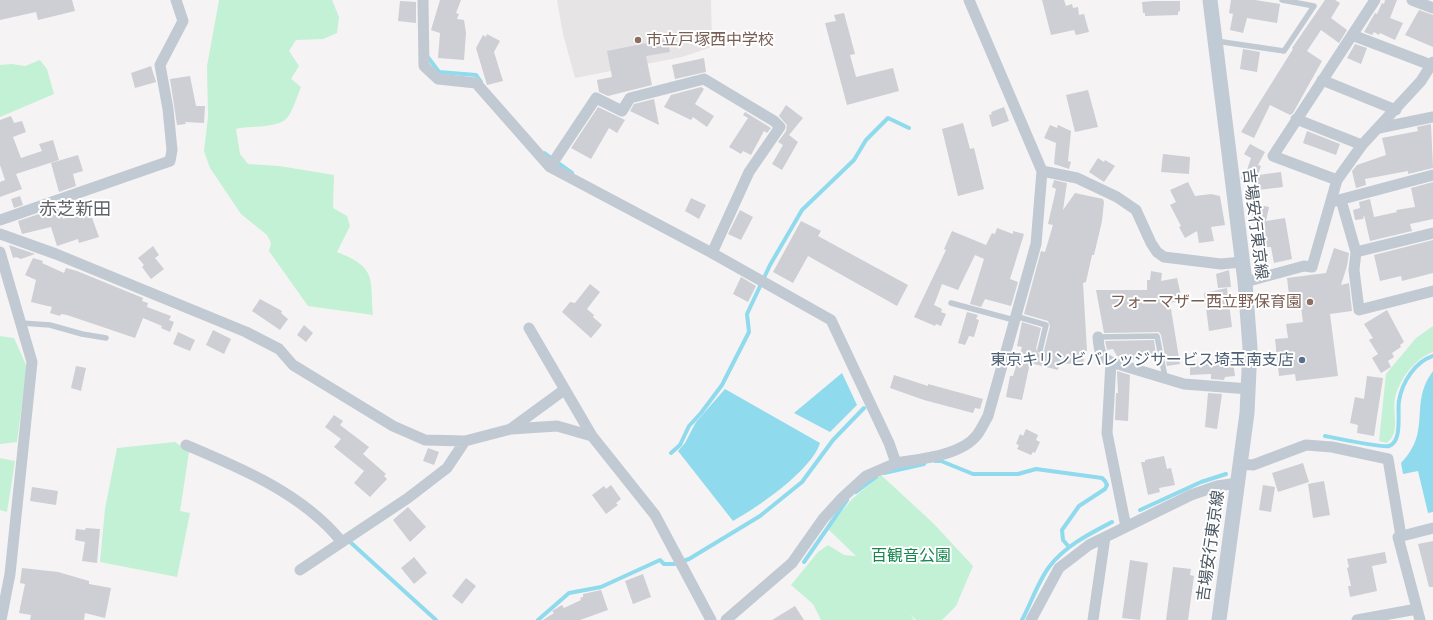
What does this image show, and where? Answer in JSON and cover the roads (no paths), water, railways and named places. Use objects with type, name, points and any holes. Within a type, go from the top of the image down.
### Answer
[{"type":"main road","name":"吉場安行東京線","points":[[1210,0],[1245,282],[1250,348],[1249,389],[1238,483],[1218,620]]},
{"type":"street","points":[[0,220],[170,161],[172,150],[168,109],[160,65],[183,21],[176,0]]},
{"type":"street","points":[[424,0],[424,66],[438,79],[476,83],[550,168],[712,253],[831,320],[889,443],[896,463]]},
{"type":"street","points":[[726,620],[792,563],[823,519],[842,498],[866,476],[896,463],[940,455],[963,446],[976,436],[988,416],[1036,244],[1042,171],[969,0]]},
{"type":"street","points":[[1337,180],[1273,156],[1375,0]]},
{"type":"street","points":[[1412,0],[1433,8]]},
{"type":"street","points":[[1352,35],[1432,64]]},
{"type":"street","points":[[1432,64],[1433,79]]},
{"type":"street","points":[[1245,282],[1304,266],[1312,267],[1337,180],[1362,145],[1396,110],[1421,81],[1432,64]]},
{"type":"street","points":[[550,168],[596,98],[622,111],[630,98],[704,79],[774,121],[780,127],[749,172],[712,253]]},
{"type":"street","points":[[1322,80],[1396,110]]},
{"type":"street","points":[[1379,128],[1433,117]]},
{"type":"street","points":[[1296,119],[1362,145]]},
{"type":"street","points":[[1042,171],[1077,178],[1117,197],[1136,210],[1151,243],[1157,252],[1164,257],[1221,264],[1242,262]]},
{"type":"street","points":[[1330,203],[1433,175]]},
{"type":"street","points":[[1341,200],[1356,252],[1354,270],[1359,310],[1433,291]]},
{"type":"street","points":[[1356,252],[1433,233]]},
{"type":"street","points":[[0,234],[56,254],[246,332],[279,349],[293,365],[393,426],[425,440],[465,441],[511,429],[557,426],[592,436]]},
{"type":"street","points":[[0,252],[32,362],[10,574],[1,620]]},
{"type":"street","points":[[529,328],[592,436],[655,515],[711,620]]},
{"type":"street","points":[[1098,337],[1099,352],[1105,360],[1184,384],[1249,389]]},
{"type":"street","points":[[1112,362],[1107,434],[1126,527]]},
{"type":"street","points":[[511,429],[564,390]]},
{"type":"street","points":[[300,570],[341,541],[408,498],[447,468],[465,441]]},
{"type":"street","points":[[186,445],[248,473],[307,508],[326,523],[341,541]]},
{"type":"street","points":[[1240,464],[1253,465],[1306,445],[1332,447],[1388,459],[1401,536]]},
{"type":"street","points":[[1031,620],[1059,568],[1073,556],[1105,537],[1191,495],[1217,486],[1238,483]]},
{"type":"street","points":[[1420,620],[1398,536],[1433,528]]},
{"type":"street","points":[[1093,620],[1105,537]]},
{"type":"street","points":[[1357,620],[1416,609]]},
{"type":"lane","points":[[1214,41],[1284,51],[1314,6],[1282,0]]},
{"type":"lane","points":[[951,303],[1046,326],[1040,350]]},
{"type":"lane","points":[[20,323],[50,326],[106,338]]},
{"type":"lane","points":[[1098,337],[1157,336],[1165,377]]},
{"type":"water","points":[[1433,371],[1433,512],[1428,513],[1418,471],[1403,474],[1401,463],[1411,451],[1416,439],[1419,428],[1422,395],[1426,383]]},
{"type":"water","points":[[842,373],[857,405],[830,432],[794,413]]},
{"type":"water","points":[[725,389],[820,443],[815,454],[807,465],[796,476],[756,507],[733,521],[678,451],[685,443],[696,422]]},
{"type":"waterway","points":[[427,56],[439,72],[476,75],[481,82]]},
{"type":"waterway","points":[[671,453],[680,445],[689,426],[722,385],[749,332],[747,314],[770,265],[802,210],[854,160],[866,140],[888,118],[909,128]]},
{"type":"waterway","points":[[544,153],[572,173]]},
{"type":"waterway","points":[[1325,436],[1378,446],[1389,446],[1396,439],[1398,433],[1399,401],[1406,380],[1415,368],[1426,359],[1433,356]]},
{"type":"waterway","points":[[538,620],[569,593],[601,587],[660,560],[664,564],[674,564],[689,559],[760,516],[802,482],[833,440],[864,408]]},
{"type":"waterway","points":[[935,461],[941,461],[973,474],[1018,474],[1036,469],[1102,478],[1107,485],[1105,489],[1079,506],[1062,530],[1063,540],[1069,547]]},
{"type":"waterway","points":[[884,473],[924,464]]},
{"type":"waterway","points":[[1140,510],[1201,482],[1226,474]]},
{"type":"waterway","points":[[856,492],[876,477]]},
{"type":"waterway","points":[[804,562],[847,500]]},
{"type":"waterway","points":[[1022,620],[1041,579],[1055,560],[1078,541],[1112,522]]},
{"type":"waterway","points":[[349,541],[436,620]]},
{"type":"place","name":"市立戸塚西中学校","points":[[638,40]]},
{"type":"place","name":"フォーマザー西立野保育園","points":[[1310,302]]},
{"type":"place","name":"東京キリンビバレッジサービス埼玉南支店","points":[[1302,360]]},
{"type":"district","name":"赤芝新田","points":[[75,210]]},
{"type":"park label","name":"百観音公園","points":[[911,556]]}]
